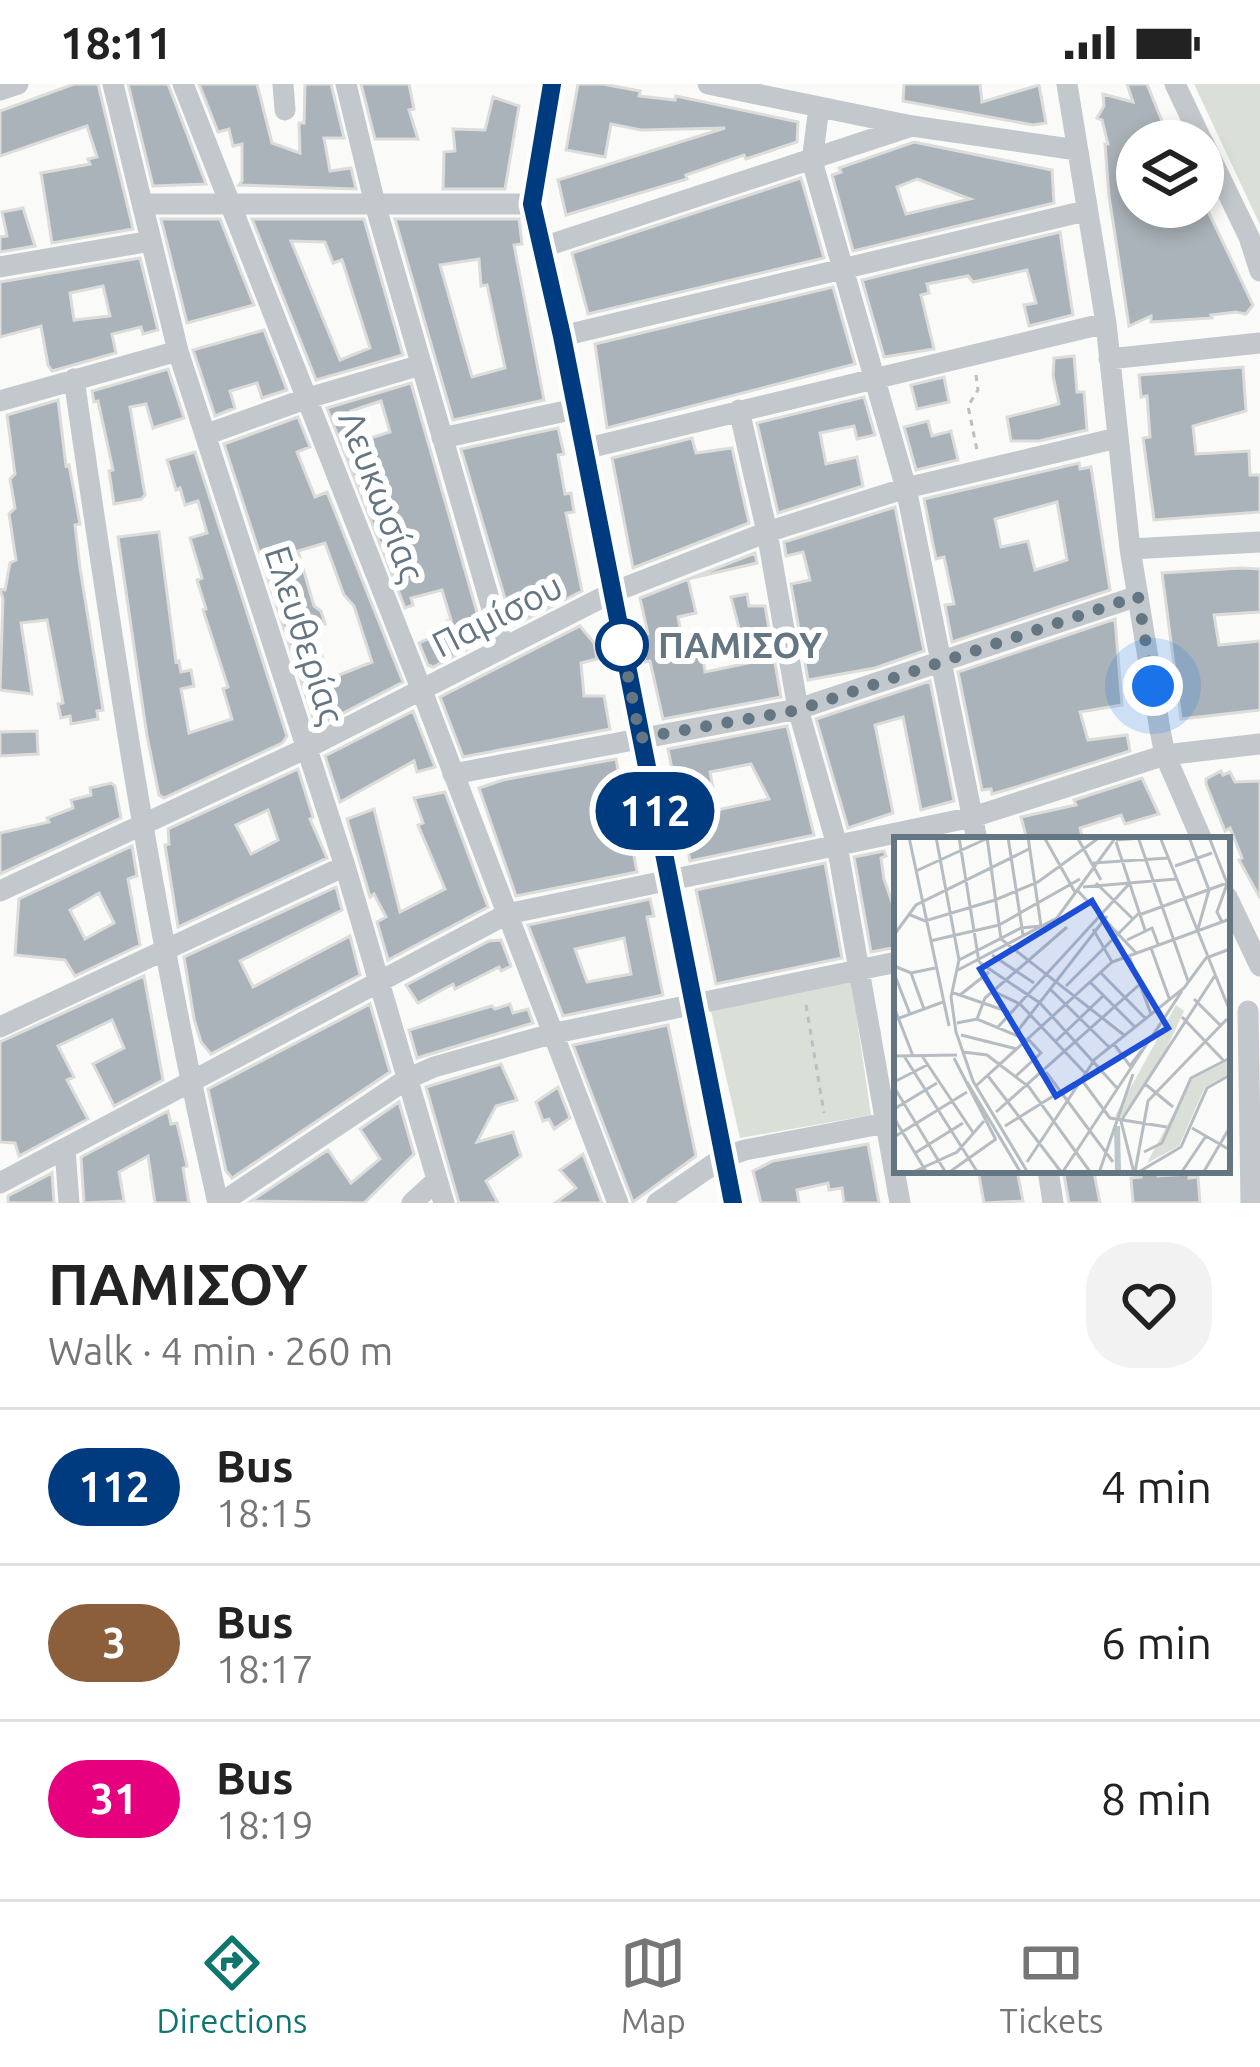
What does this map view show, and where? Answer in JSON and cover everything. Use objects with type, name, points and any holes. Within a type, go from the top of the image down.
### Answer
[{"type":"street","points":[[0,90],[18,84]]},
{"type":"street","name":"Ελευθερίας","points":[[113,84],[178,351],[345,866],[444,1203]]},
{"type":"street","name":"Λευκωσίας","points":[[183,84],[618,1203]]},
{"type":"street","points":[[283,84],[286,110]]},
{"type":"street","points":[[346,84],[375,204],[503,647]]},
{"type":"street","points":[[552,84],[532,204],[733,1203]]},
{"type":"street","points":[[708,84],[912,126],[1077,151]]},
{"type":"street","points":[[1067,84],[1106,323],[1130,549],[1165,755],[1201,837]]},
{"type":"street","points":[[1174,84],[1192,120]]},
{"type":"street","points":[[819,107],[812,160],[905,488],[975,829]]},
{"type":"street","points":[[543,247],[912,126]]},
{"type":"street","points":[[1224,183],[1255,244],[1260,271]]},
{"type":"street","points":[[143,205],[532,204]]},
{"type":"street","points":[[562,336],[1085,211]]},
{"type":"street","points":[[0,268],[151,241]]},
{"type":"street","points":[[584,449],[1106,323]]},
{"type":"street","points":[[1109,358],[1260,343]]},
{"type":"street","points":[[0,400],[178,351]]},
{"type":"street","points":[[206,435],[308,398],[421,365]]},
{"type":"street","points":[[74,379],[163,947],[219,1203],[407,1078],[434,1067],[551,1034],[894,963]]},
{"type":"street","points":[[442,438],[574,409]]},
{"type":"street","points":[[657,1203],[724,1157],[891,1122],[837,845],[798,710],[740,410]]},
{"type":"street","name":"Παμίσου","points":[[0,891],[307,748],[611,593],[767,532],[905,488],[1117,438]]},
{"type":"street","points":[[1130,549],[1260,542]]},
{"type":"street","points":[[453,774],[798,710],[1138,596]]},
{"type":"street","points":[[906,837],[975,829],[1165,755],[1260,744]]},
{"type":"street","points":[[0,1183],[508,914],[837,845],[894,838]]},
{"type":"street","points":[[0,1027],[345,866]]},
{"type":"street","points":[[1230,902],[1255,942],[1260,966]]},
{"type":"street","points":[[1245,1011],[1251,1203]]},
{"type":"street","points":[[65,1149],[69,1203]]},
{"type":"street","points":[[897,1173],[900,1203]]},
{"type":"street","points":[[1048,1173],[1053,1203]]},
{"type":"street","points":[[412,1203],[437,1180]]},
{"type":"path","points":[[972,353],[978,390],[968,406],[981,470]]},
{"type":"path","points":[[801,985],[825,1108],[824,1133]]},
{"type":"shaded area","points":[[1194,84],[1260,84],[1260,225],[1224,148],[1224,120],[1211,120]]},
{"type":"shaded area","points":[[851,979],[871,1115],[740,1138],[711,1011]]},
{"type":"building","points":[[74,84],[98,84],[133,229],[52,243],[41,173],[90,164],[88,159],[97,157],[87,126],[0,156],[0,111]]},
{"type":"building","points":[[128,84],[168,84],[206,184],[153,186]]},
{"type":"building","points":[[199,84],[257,84],[272,143],[300,153],[305,84],[331,84],[344,138],[324,138],[330,171],[351,168],[356,189],[239,185],[242,144],[233,146],[229,129],[218,132]]},
{"type":"building","points":[[361,84],[409,84],[414,109],[409,110],[418,139],[375,139]]},
{"type":"building","points":[[578,84],[640,91],[639,96],[675,100],[676,96],[798,122],[797,142],[566,215],[558,180],[725,128],[641,130],[611,124],[605,157],[566,150]]},
{"type":"building","points":[[904,84],[980,84],[982,102],[1039,85],[1046,123],[1033,125],[903,101]]},
{"type":"building","points":[[1127,84],[1147,84],[1162,120],[1116,120],[1116,228],[1216,228],[1253,305],[1246,314],[1151,322],[1151,316],[1129,326],[1109,196],[1108,144],[1102,120],[1097,118],[1104,106],[1103,94],[1133,102]]},
{"type":"building","points":[[493,97],[519,106],[505,189],[443,189],[444,152],[455,151],[453,129],[485,130]]},
{"type":"building","points":[[914,142],[1052,170],[1054,203],[853,251],[832,175],[841,172],[839,168]],"holes":[[[917,179],[970,199],[906,214],[897,187]]]},
{"type":"building","points":[[801,178],[824,258],[588,314],[572,253]]},
{"type":"building","points":[[23,208],[35,246],[0,252],[0,237],[7,236],[2,212]]},
{"type":"building","points":[[161,219],[220,219],[254,305],[187,323]]},
{"type":"building","points":[[252,219],[364,219],[403,355],[316,380]],"holes":[[[291,241],[325,242],[333,263],[342,260],[370,348],[340,360]]]},
{"type":"building","points":[[395,219],[519,219],[522,244],[514,245],[544,400],[453,420]],"holes":[[[479,259],[481,286],[487,285],[505,368],[472,377],[440,265]]]},
{"type":"building","points":[[1060,232],[1073,315],[1029,326],[1024,305],[1036,303],[1027,270],[973,282],[968,276],[927,284],[929,293],[921,295],[934,349],[884,357],[862,280]]},
{"type":"building","points":[[140,258],[158,330],[143,334],[141,327],[112,334],[116,353],[52,371],[41,326],[0,337],[0,282]],"holes":[[[103,286],[110,316],[74,320],[70,293]]]},
{"type":"building","points":[[833,287],[855,364],[607,428],[595,344]]},
{"type":"building","points":[[264,330],[287,390],[262,398],[257,383],[230,391],[235,408],[215,416],[193,350]]},
{"type":"building","points":[[1074,356],[1077,392],[1084,392],[1087,430],[1039,441],[1011,441],[1007,417],[1059,404],[1054,358]]},
{"type":"building","points":[[1243,367],[1246,411],[1193,426],[1196,454],[1249,451],[1250,475],[1260,475],[1260,512],[1154,520],[1143,438],[1150,437],[1147,396],[1141,397],[1139,375]]},
{"type":"building","points":[[168,369],[184,418],[153,428],[146,404],[130,407],[145,495],[114,504],[109,471],[113,470],[92,391]]},
{"type":"building","points":[[944,377],[949,402],[917,409],[911,385]]},
{"type":"building","points":[[411,383],[485,640],[433,667],[428,665],[419,643],[450,629],[442,590],[411,598],[413,605],[405,608],[327,408]],"holes":[[[381,401],[390,432],[361,441],[351,411]]]},
{"type":"building","points":[[864,397],[875,435],[857,439],[854,426],[820,433],[826,464],[857,457],[863,486],[778,513],[757,423]]},
{"type":"building","points":[[58,400],[66,466],[80,524],[75,525],[80,568],[103,710],[97,711],[98,719],[71,724],[70,716],[61,718],[58,704],[63,703],[47,620],[21,623],[32,694],[0,690],[0,589],[5,590],[10,563],[16,560],[9,514],[15,508],[10,479],[15,474],[7,415]]},
{"type":"building","points":[[298,417],[310,447],[297,452],[315,497],[327,492],[403,682],[316,727],[224,444]],"holes":[[[325,543],[344,595],[354,606],[372,662],[329,679],[313,628],[325,624],[314,606],[298,551]]]},
{"type":"building","points":[[928,421],[932,436],[951,431],[958,460],[916,470],[904,427]]},
{"type":"building","points":[[558,428],[565,494],[571,493],[574,512],[566,513],[582,591],[513,626],[461,449]]},
{"type":"building","points":[[692,438],[696,453],[732,448],[749,523],[633,568],[612,458]]},
{"type":"building","points":[[195,452],[287,736],[282,743],[164,798],[159,795],[147,736],[118,537],[159,532],[176,662],[181,672],[191,670],[194,686],[181,689],[189,733],[232,719],[223,689],[228,687],[203,610],[197,580],[202,578],[190,538],[207,533],[198,501],[185,505],[167,460]]},
{"type":"building","points":[[1079,463],[1080,469],[1091,467],[1110,590],[952,642],[945,605],[954,604],[944,557],[936,559],[924,499]],"holes":[[[1057,502],[1067,560],[1035,570],[1028,541],[1001,547],[995,519]]]},
{"type":"building","points":[[895,507],[924,651],[875,668],[808,680],[791,584],[810,580],[803,552],[786,556],[784,542]]},
{"type":"building","points":[[755,553],[757,563],[689,579]]},
{"type":"building","points":[[1260,569],[1260,612],[1214,615],[1219,645],[1260,641],[1260,710],[1181,719],[1162,573]]},
{"type":"building","points":[[688,579],[696,613],[678,617],[685,654],[702,651],[705,672],[748,663],[731,597],[747,594],[749,606],[765,606],[781,697],[663,719],[650,661],[645,662],[641,636],[648,634],[640,598]]},
{"type":"building","points":[[1115,619],[1122,705],[1080,712],[1088,740],[1127,735],[1130,751],[992,794],[991,789],[982,790],[958,672]]},
{"type":"building","points":[[580,626],[594,643],[597,659],[581,663],[584,696],[604,696],[610,729],[463,757],[440,697]]},
{"type":"building","points":[[930,681],[954,801],[921,810],[903,717],[875,725],[893,813],[848,828],[816,719]]},
{"type":"building","points":[[413,711],[435,767],[417,772],[414,761],[340,802],[325,756]]},
{"type":"building","points":[[787,726],[814,835],[690,861],[668,749]],"holes":[[[751,764],[769,799],[717,810],[710,772]]]},
{"type":"building","points":[[37,731],[38,754],[0,756],[0,732]]},
{"type":"building","points":[[616,759],[637,872],[516,896],[479,788]]},
{"type":"building","points":[[298,769],[310,819],[327,858],[178,927],[165,845],[169,844],[168,829]],"holes":[[[268,810],[278,840],[251,854],[236,825]]]},
{"type":"building","points":[[1221,771],[1223,775],[1230,772],[1235,782],[1260,781],[1260,898],[1206,784],[1206,779]]},
{"type":"building","points":[[1142,778],[1159,814],[1125,824],[1121,815],[1080,828],[1079,837],[1026,837],[1021,817],[1076,805],[1074,800]]},
{"type":"building","points":[[111,783],[121,818],[0,874],[0,833],[49,822],[47,818],[73,808],[71,800],[91,795],[90,788]]},
{"type":"building","points":[[445,792],[488,907],[388,960],[377,922],[386,917],[374,894],[370,897],[347,819],[374,809],[400,912],[445,889],[418,825],[423,823],[414,798]]},
{"type":"building","points":[[132,846],[137,876],[128,879],[140,945],[75,976],[65,960],[15,955],[19,899]],"holes":[[[99,893],[114,923],[85,939],[70,910]]]},
{"type":"building","points":[[884,851],[884,879],[894,908],[894,948],[871,952],[854,857]]},
{"type":"building","points":[[825,863],[842,958],[716,984],[696,890]]},
{"type":"building","points":[[336,887],[342,910],[240,961],[253,987],[350,936],[360,975],[211,1054],[201,1042],[194,1019],[184,957]]},
{"type":"building","points":[[650,899],[654,916],[647,917],[663,995],[563,1016],[528,925]],"holes":[[[624,938],[631,974],[587,982],[575,949]]]},
{"type":"building","points":[[501,940],[511,966],[501,971],[499,967],[455,989],[453,984],[418,1003],[406,985],[489,941]]},
{"type":"building","points":[[144,976],[163,1080],[114,1106],[93,1064],[124,1048],[112,1020],[58,1046],[74,1077],[67,1080],[88,1119],[19,1156],[15,1143],[0,1142],[0,1042]]},
{"type":"building","points":[[370,1004],[390,1072],[232,1178],[226,1171],[208,1089]]},
{"type":"building","points":[[510,1004],[513,1013],[528,1009],[533,1023],[417,1058],[409,1030]]},
{"type":"building","points":[[668,1025],[696,1156],[633,1202],[573,1045]]},
{"type":"building","points":[[501,1064],[517,1100],[496,1106],[477,1142],[513,1132],[521,1156],[486,1181],[498,1203],[459,1203],[426,1087]]},
{"type":"building","points":[[558,1087],[570,1118],[554,1129],[549,1119],[543,1121],[536,1102]]},
{"type":"building","points":[[399,1102],[414,1154],[364,1203],[251,1201],[328,1150],[351,1183],[380,1159],[360,1129]]},
{"type":"building","points":[[168,1111],[171,1124],[177,1123],[187,1166],[183,1168],[189,1203],[155,1203],[148,1156],[119,1172],[124,1201],[84,1203],[81,1157]]},
{"type":"building","points":[[868,1144],[879,1203],[844,1203],[842,1188],[829,1190],[828,1183],[797,1190],[799,1203],[761,1203],[753,1171],[773,1161]]},
{"type":"building","points":[[583,1154],[602,1203],[555,1203],[576,1188],[560,1170]]},
{"type":"building","points":[[52,1173],[54,1203],[8,1203],[8,1196]]},
{"type":"building","points":[[979,1173],[1018,1173],[1023,1201],[984,1203]]},
{"type":"building","points":[[1094,1173],[1100,1203],[1069,1203],[1064,1175]]},
{"type":"building","points":[[1142,1173],[1158,1173],[1198,1177],[1200,1203],[1133,1203],[1131,1178]]},
{"type":"bus line","name":"112","points":[[552,84],[532,204],[733,1203]]},
{"type":"place","name":"ΠΑΜΙΣΟΥ","points":[[622,645]]},
{"type":"route","points":[[622,645],[619,629],[640,738],[798,710],[1138,596],[1153,686]]}]
